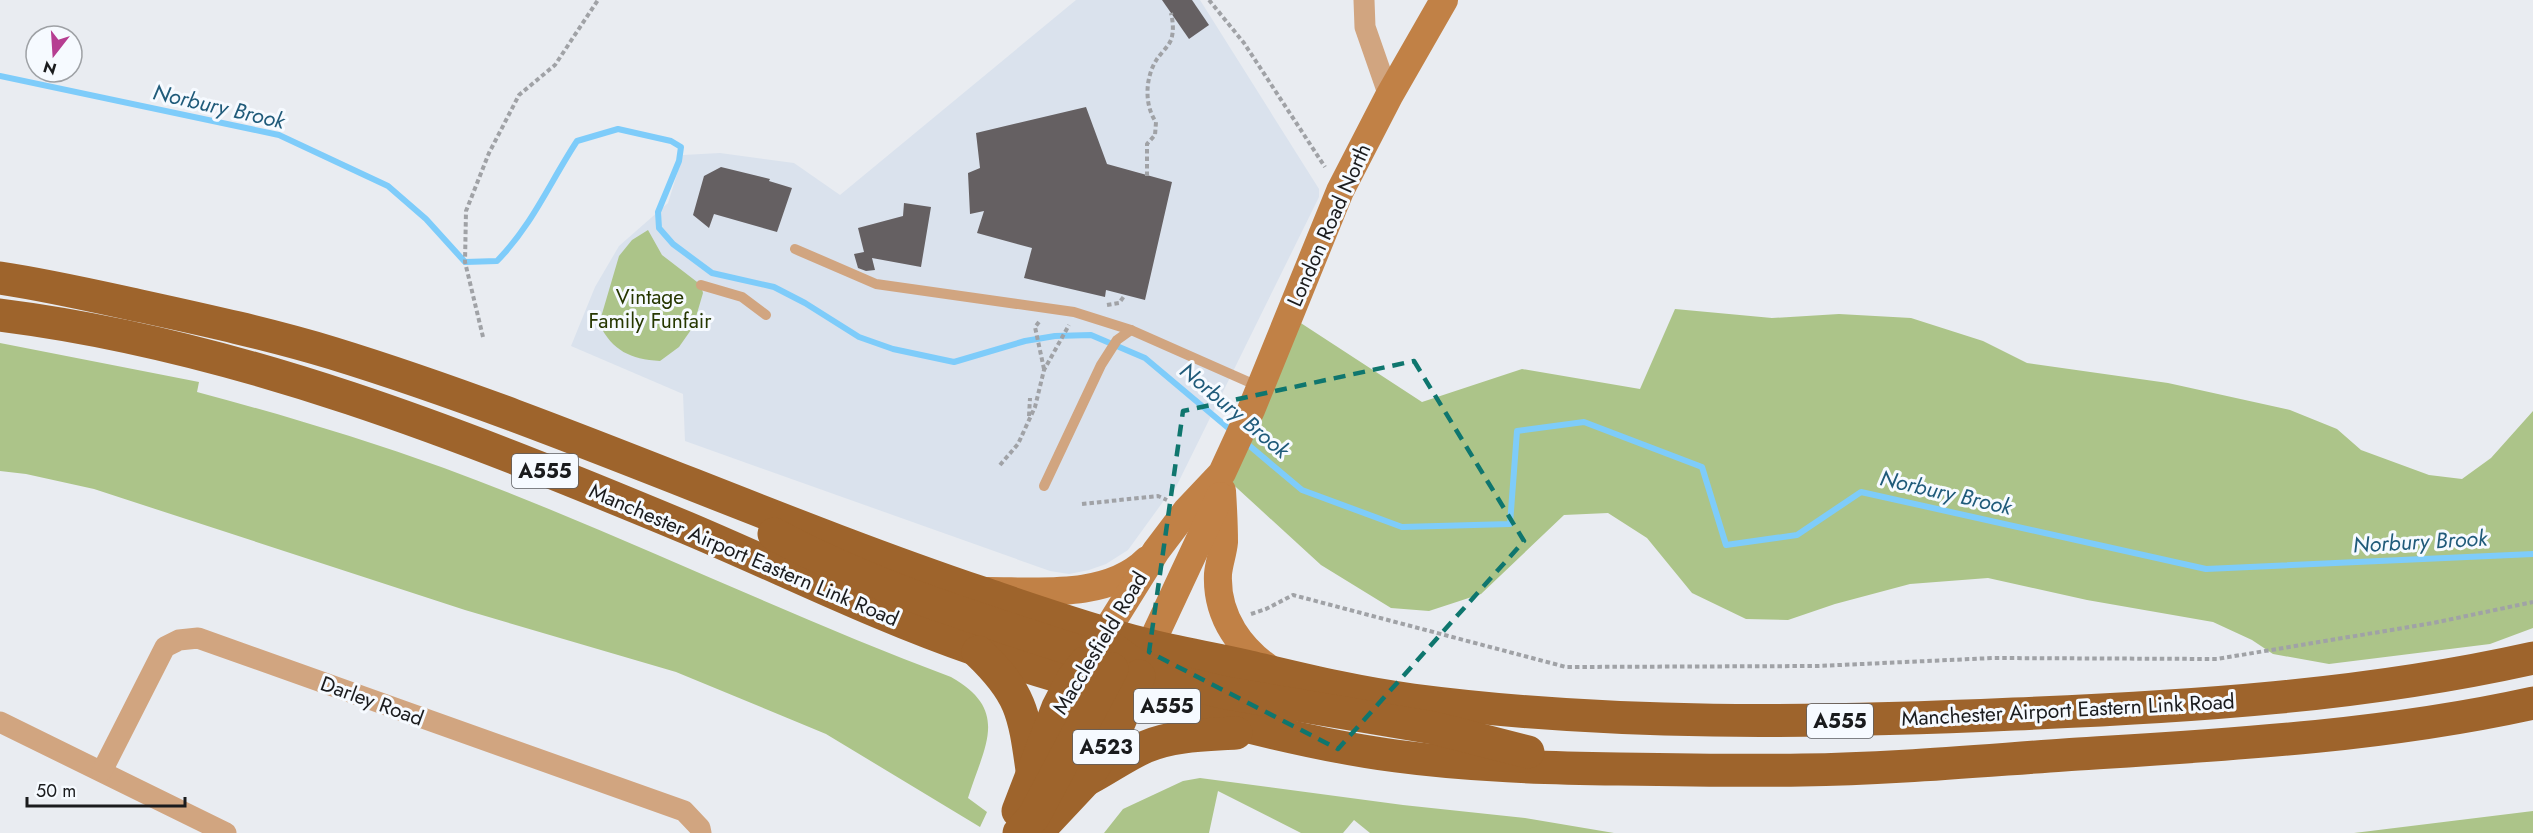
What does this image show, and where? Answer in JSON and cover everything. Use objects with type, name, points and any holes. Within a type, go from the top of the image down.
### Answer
[{"type":"highway","name":"Manchester Airport Eastern Link Road","points":[[0,278],[216,323],[331,353],[462,397],[977,591]]},
{"type":"highway","name":"Manchester Airport Eastern Link Road","points":[[0,315],[114,334],[221,360],[320,388],[454,434],[690,530],[905,625],[976,650],[1114,665],[1276,673],[1408,700],[1536,713],[1670,721],[1809,722],[2113,710],[2238,702],[2355,689],[2486,669],[2533,658]]},
{"type":"highway","points":[[662,472],[817,557],[846,570],[949,610],[1114,665],[1226,693],[1434,728],[1594,769]]},
{"type":"highway","name":"A555","points":[[977,591],[1114,665],[1262,731]]},
{"type":"highway","points":[[976,650],[996,669],[1017,699],[1027,733],[1032,771]]},
{"type":"highway","points":[[1019,833],[1034,816],[1114,665]]},
{"type":"highway","name":"Macclesfield Road","points":[[1014,833],[1019,806],[1058,707],[1114,665]]},
{"type":"highway","name":"Macclesfield Road","points":[[1036,833],[1086,780],[1115,732],[1114,665]]},
{"type":"highway","name":"Manchester Airport Eastern Link Road","points":[[1262,731],[1395,756],[1529,768],[1806,770],[2121,752],[2357,732],[2494,712],[2533,703]]},
{"type":"highway","points":[[1086,780],[1145,747],[1158,743],[1199,735],[1262,731]]},
{"type":"main road","name":"London Road North","points":[[1224,474],[1340,191],[1389,96],[1444,0]]},
{"type":"main road","name":"Macclesfield Road","points":[[1114,665],[1156,551],[1188,510],[1224,474]]},
{"type":"main road","name":"Macclesfield Road","points":[[1114,665],[1224,474]]},
{"type":"main road","points":[[1224,474],[1224,543],[1218,573],[1222,607],[1237,639],[1262,664],[1276,673]]},
{"type":"main road","points":[[977,591],[1065,591],[1107,583],[1137,569],[1156,551]]},
{"type":"street","points":[[1364,0],[1365,27],[1389,96]]},
{"type":"street","name":"Darley Road","points":[[102,771],[165,647],[178,640],[198,638],[684,811],[700,828],[701,833]]},
{"type":"street","points":[[0,722],[226,833]]},
{"type":"lane","points":[[795,249],[876,284],[1074,312],[1131,330],[1256,398]]},
{"type":"lane","points":[[701,285],[742,297],[766,315]]},
{"type":"lane","points":[[1044,486],[1101,365],[1117,340],[1131,330]]},
{"type":"path","points":[[483,337],[465,262],[466,210],[489,153],[519,95],[555,65],[598,0]]},
{"type":"path","points":[[1209,0],[1244,43],[1340,191]]},
{"type":"path","points":[[1147,176],[1147,144],[1155,135],[1156,122],[1150,112],[1147,94],[1155,62],[1170,42],[1173,26],[1171,13]]},
{"type":"path","points":[[1035,327],[1044,370]]},
{"type":"path","points":[[1000,465],[1018,444],[1035,407],[1044,370],[1054,356],[1068,327]]},
{"type":"path","points":[[1029,420],[1030,398]]},
{"type":"path","points":[[1082,504],[1158,496],[1188,510]]},
{"type":"path","points":[[1266,609],[1293,595],[1566,667],[1807,666],[1993,658],[2217,659],[2433,623],[2533,602]]},
{"type":"highlighted area","points":[[1414,361],[1524,541],[1338,749],[1149,652],[1183,411]]},
{"type":"shaded area","points":[[1076,0],[1200,0],[1319,189],[1319,197],[1176,487],[1128,550],[1106,564],[1089,570],[1069,574],[1050,571],[685,441],[683,394],[571,346],[595,287],[619,246],[668,203],[683,155],[720,153],[794,163],[840,195]]},
{"type":"green space","name":"Vintage Family Funfair","points":[[648,230],[662,255],[701,285],[703,293],[693,327],[679,347],[660,361],[631,356],[624,352],[610,341],[599,324],[619,256],[632,240]]},
{"type":"green space","points":[[1675,309],[1772,318],[1839,314],[1911,318],[1983,341],[2027,363],[2168,383],[2290,410],[2337,429],[2361,450],[2429,475],[2462,479],[2491,458],[2533,411],[2533,628],[2490,644],[2329,664],[2273,654],[2252,640],[2213,622],[2087,600],[1988,578],[1910,584],[1835,604],[1788,620],[1746,619],[1692,593],[1647,538],[1608,513],[1564,515],[1481,594],[1429,611],[1391,608],[1321,565],[1226,478],[1290,316],[1422,402],[1522,369],[1640,389]]},
{"type":"green space","points":[[0,343],[199,382],[197,392],[321,427],[444,468],[508,492],[824,626],[951,677],[970,690],[981,703],[987,717],[988,731],[985,746],[968,798],[987,812],[980,827],[826,734],[676,672],[465,610],[94,489],[26,474],[0,471]]},
{"type":"green space","points":[[1200,778],[1403,805],[1525,818],[1614,833],[1370,833],[1354,820],[1343,833],[1301,833],[1218,791],[1209,833],[1104,833],[1123,809],[1183,781]]},
{"type":"green space","points":[[2533,811],[2533,833],[2354,833]]},
{"type":"building","points":[[1162,0],[1192,0],[1209,25],[1189,39]]},
{"type":"building","points":[[1086,107],[1107,164],[1172,182],[1145,300],[1106,290],[1105,297],[1024,278],[1032,248],[977,233],[984,211],[970,214],[968,173],[980,168],[976,133]]},
{"type":"building","points":[[721,167],[770,179],[769,181],[792,188],[777,232],[714,214],[709,228],[693,215],[704,176]]},
{"type":"building","points":[[904,203],[931,207],[921,267],[872,258],[875,270],[866,271],[858,268],[854,254],[864,252],[858,228],[903,216]]},
{"type":"waterway","name":"Norbury Brook","points":[[0,76],[279,135],[388,186],[426,219],[465,262],[497,261],[510,247],[531,218],[577,141],[618,129],[671,141],[681,147],[679,161],[658,212],[659,228],[673,244],[712,273],[774,287],[805,303],[859,337],[893,349],[954,362],[1025,341],[1055,336],[1091,335],[1145,358],[1233,432]]},
{"type":"waterway","name":"Norbury Brook","points":[[1245,442],[1302,490],[1402,527],[1510,524],[1517,431],[1584,422],[1702,467],[1726,545],[1797,535],[1861,492],[2206,569],[2533,554]]}]
